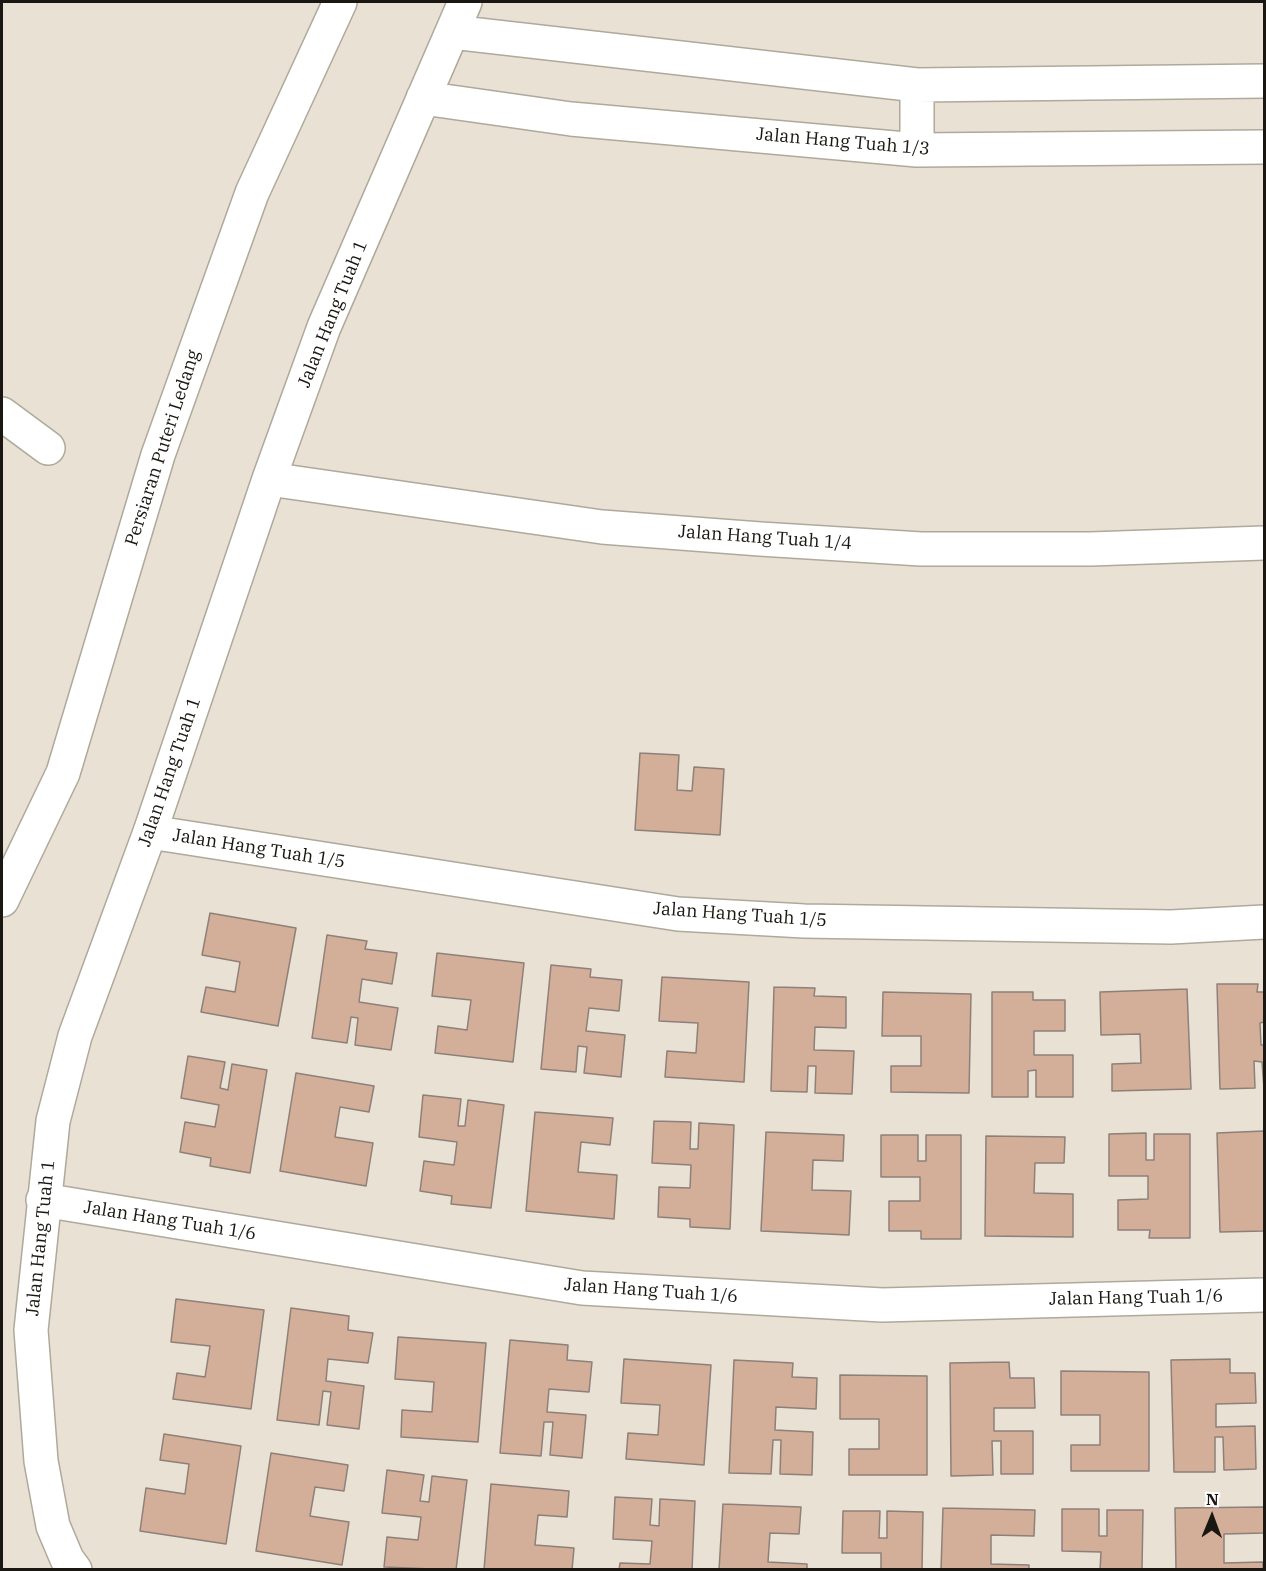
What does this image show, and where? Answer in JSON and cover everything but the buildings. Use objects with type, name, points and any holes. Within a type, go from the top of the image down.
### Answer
[{"type":"street","name":"Persiaran Puteri Ledang","points":[[2,900],[63,773],[158,455],[252,193],[340,2]]},
{"type":"street","name":"Jalan Hang Tuah 1","points":[[75,1569],[53,1526],[41,1461],[31,1330],[53,1121],[75,1036],[150,832],[269,479],[324,327],[465,2]]},
{"type":"street","points":[[452,32],[917,85],[1264,81]]},
{"type":"street","points":[[917,85],[917,150]]},
{"type":"street","name":"Jalan Hang Tuah 1/3","points":[[423,98],[571,118],[917,150],[1264,147]]},
{"type":"street","points":[[2,414],[48,448]]},
{"type":"street","name":"Jalan Hang Tuah 1/4","points":[[269,479],[602,527],[772,540],[921,549],[1090,549],[1264,543]]},
{"type":"street","name":"Jalan Hang Tuah 1/5","points":[[150,832],[678,914],[804,921],[1148,927],[1264,922]]},
{"type":"street","name":"Jalan Hang Tuah 1/6","points":[[43,1200],[582,1288],[882,1305],[1264,1295]]}]
